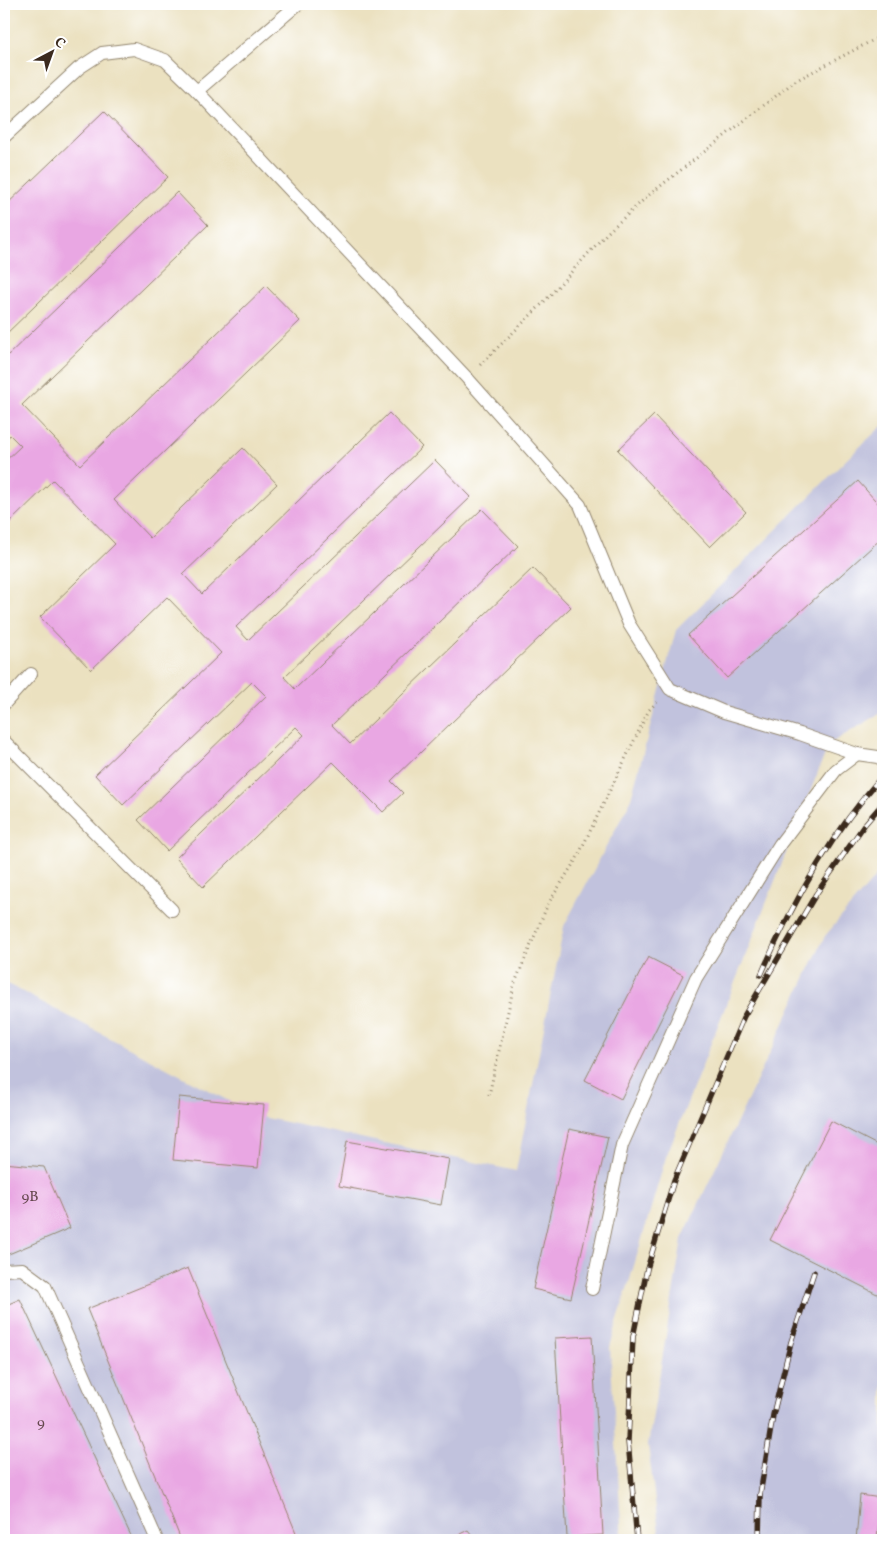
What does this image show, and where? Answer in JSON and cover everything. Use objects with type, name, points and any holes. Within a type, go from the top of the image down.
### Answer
[{"type":"lane","points":[[196,92],[298,4]]},
{"type":"lane","points":[[4,137],[79,68],[102,53],[134,48],[165,60],[467,378],[580,505],[629,624],[670,689],[724,712],[800,734],[857,754],[878,757],[883,760]]},
{"type":"lane","points":[[4,704],[31,674]]},
{"type":"lane","points":[[4,741],[172,910]]},
{"type":"lane","points":[[592,1289],[622,1144],[696,978],[780,844],[836,770],[857,754]]},
{"type":"lane","points":[[4,1270],[22,1268],[45,1286],[157,1540]]},
{"type":"path","points":[[467,378],[543,303],[608,233],[649,195],[795,81],[883,35]]},
{"type":"path","points":[[489,1094],[514,985],[548,904],[576,858],[649,710],[670,689]]},
{"type":"shaded area","points":[[883,425],[883,712],[829,744],[666,1157],[610,1347],[622,1540],[4,1540],[4,982],[257,1116],[516,1171],[564,926],[630,802],[676,630]]},
{"type":"shaded area","points":[[883,868],[883,1540],[660,1540],[648,1445],[682,1239],[825,936]]},
{"type":"building","points":[[104,111],[168,177],[4,336],[4,207]]},
{"type":"building","points":[[177,192],[208,225],[22,405],[80,465],[266,286],[300,321],[114,500],[150,538],[243,448],[277,484],[183,574],[202,594],[389,413],[422,447],[236,627],[248,640],[435,460],[471,497],[284,677],[295,689],[482,509],[518,546],[332,725],[350,744],[533,568],[571,607],[391,781],[403,793],[383,812],[333,762],[203,887],[176,858],[304,735],[296,727],[167,851],[138,820],[266,696],[252,682],[123,805],[95,775],[221,653],[167,597],[91,670],[40,617],[115,544],[53,480],[4,528],[4,462],[21,446],[10,435],[4,442],[4,359]]},
{"type":"building","points":[[654,415],[746,512],[710,547],[618,450]]},
{"type":"building","points":[[858,481],[883,509],[883,537],[727,678],[688,635]]},
{"type":"building","points":[[648,957],[683,975],[621,1099],[585,1080]]},
{"type":"building","points":[[179,1097],[264,1105],[258,1168],[173,1160]]},
{"type":"building","points":[[831,1121],[883,1148],[883,1297],[770,1240]]},
{"type":"building","points":[[569,1129],[608,1137],[571,1298],[533,1289]]},
{"type":"building","points":[[347,1141],[449,1159],[441,1205],[339,1186]]},
{"type":"building","points":[[4,1163],[44,1167],[70,1228],[4,1256]]},
{"type":"building","points":[[188,1268],[299,1540],[181,1540],[87,1309]]},
{"type":"building","points":[[20,1299],[133,1540],[4,1540],[4,1306]]},
{"type":"building","points":[[592,1336],[603,1535],[567,1537],[555,1338]]},
{"type":"building","points":[[860,1495],[881,1498],[877,1540],[856,1540]]},
{"type":"building","points":[[468,1530],[476,1540],[448,1540]]},
{"type":"railway","points":[[761,975],[786,922],[814,870],[846,821],[883,775]]},
{"type":"railway","points":[[637,1540],[628,1441],[633,1337],[647,1269],[674,1180],[744,1016],[816,894],[865,824],[883,803]]},
{"type":"railway","points":[[759,1540],[760,1495],[773,1415],[791,1342],[814,1272]]}]
